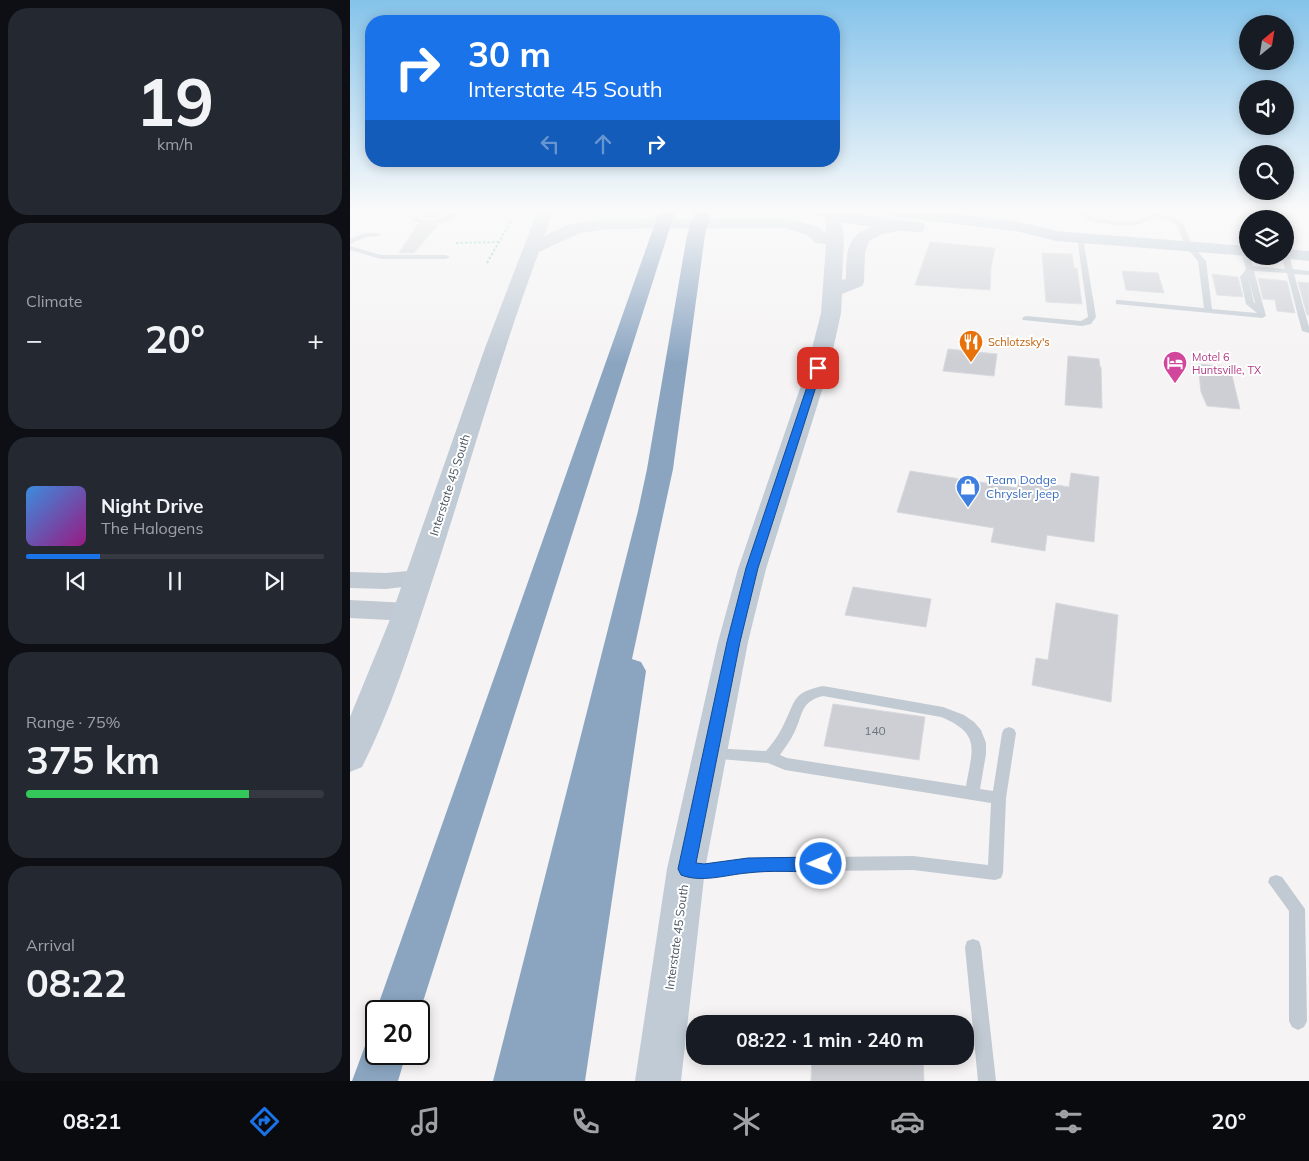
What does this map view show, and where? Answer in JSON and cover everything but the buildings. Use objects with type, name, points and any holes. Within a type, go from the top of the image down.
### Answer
[{"type":"highway","points":[[402,1000],[650,262]]},
{"type":"highway","points":[[516,1081],[651,511],[661,460],[692,262]]},
{"type":"highway","points":[[562,1081],[642,604],[651,511]]},
{"type":"highway","points":[[375,1081],[380,1065]]},
{"type":"main road","name":"Interstate 45 South","points":[[350,757],[409,612],[478,394],[525,262]]},
{"type":"main road","name":"Interstate 45 South","points":[[658,1081],[686,869],[733,642],[752,568],[818,368],[831,313],[834,262]]},
{"type":"main road","points":[[832,291],[855,282],[854,262]]},
{"type":"street","points":[[350,580],[386,581],[419,578]]},
{"type":"street","points":[[350,609],[409,612]]},
{"type":"lane","points":[[1026,318],[1082,324],[1088,322],[1092,317],[1084,262]]},
{"type":"lane","points":[[1202,262],[1208,310]]},
{"type":"lane","points":[[1294,264],[1309,273]]},
{"type":"lane","points":[[1119,302],[1262,313],[1250,304],[1244,277],[1246,265]]},
{"type":"lane","points":[[1288,265],[1306,331],[1309,332]]},
{"type":"lane","points":[[770,758],[788,731],[799,701],[809,693],[823,691],[944,712],[957,716],[968,723],[976,731],[979,739],[972,794]]},
{"type":"lane","points":[[686,869],[704,872],[748,865],[914,863],[995,873],[999,798],[1009,733]]},
{"type":"lane","points":[[709,754],[770,758],[785,764],[999,798]]},
{"type":"lane","points":[[1276,882],[1297,909],[1298,1021]]},
{"type":"lane","points":[[973,947],[987,1081]]},
{"type":"place","name":"Schlotzsky's","points":[[971,363]]},
{"type":"place","name":"Motel 6 Huntsville, TX","points":[[1175,384]]},
{"type":"place","name":"Team Dodge Chrysler Jeep","points":[[968,508]]},
{"type":"route","points":[[818,368],[752,568],[733,642],[686,869],[704,872],[748,865],[821,864]]}]
